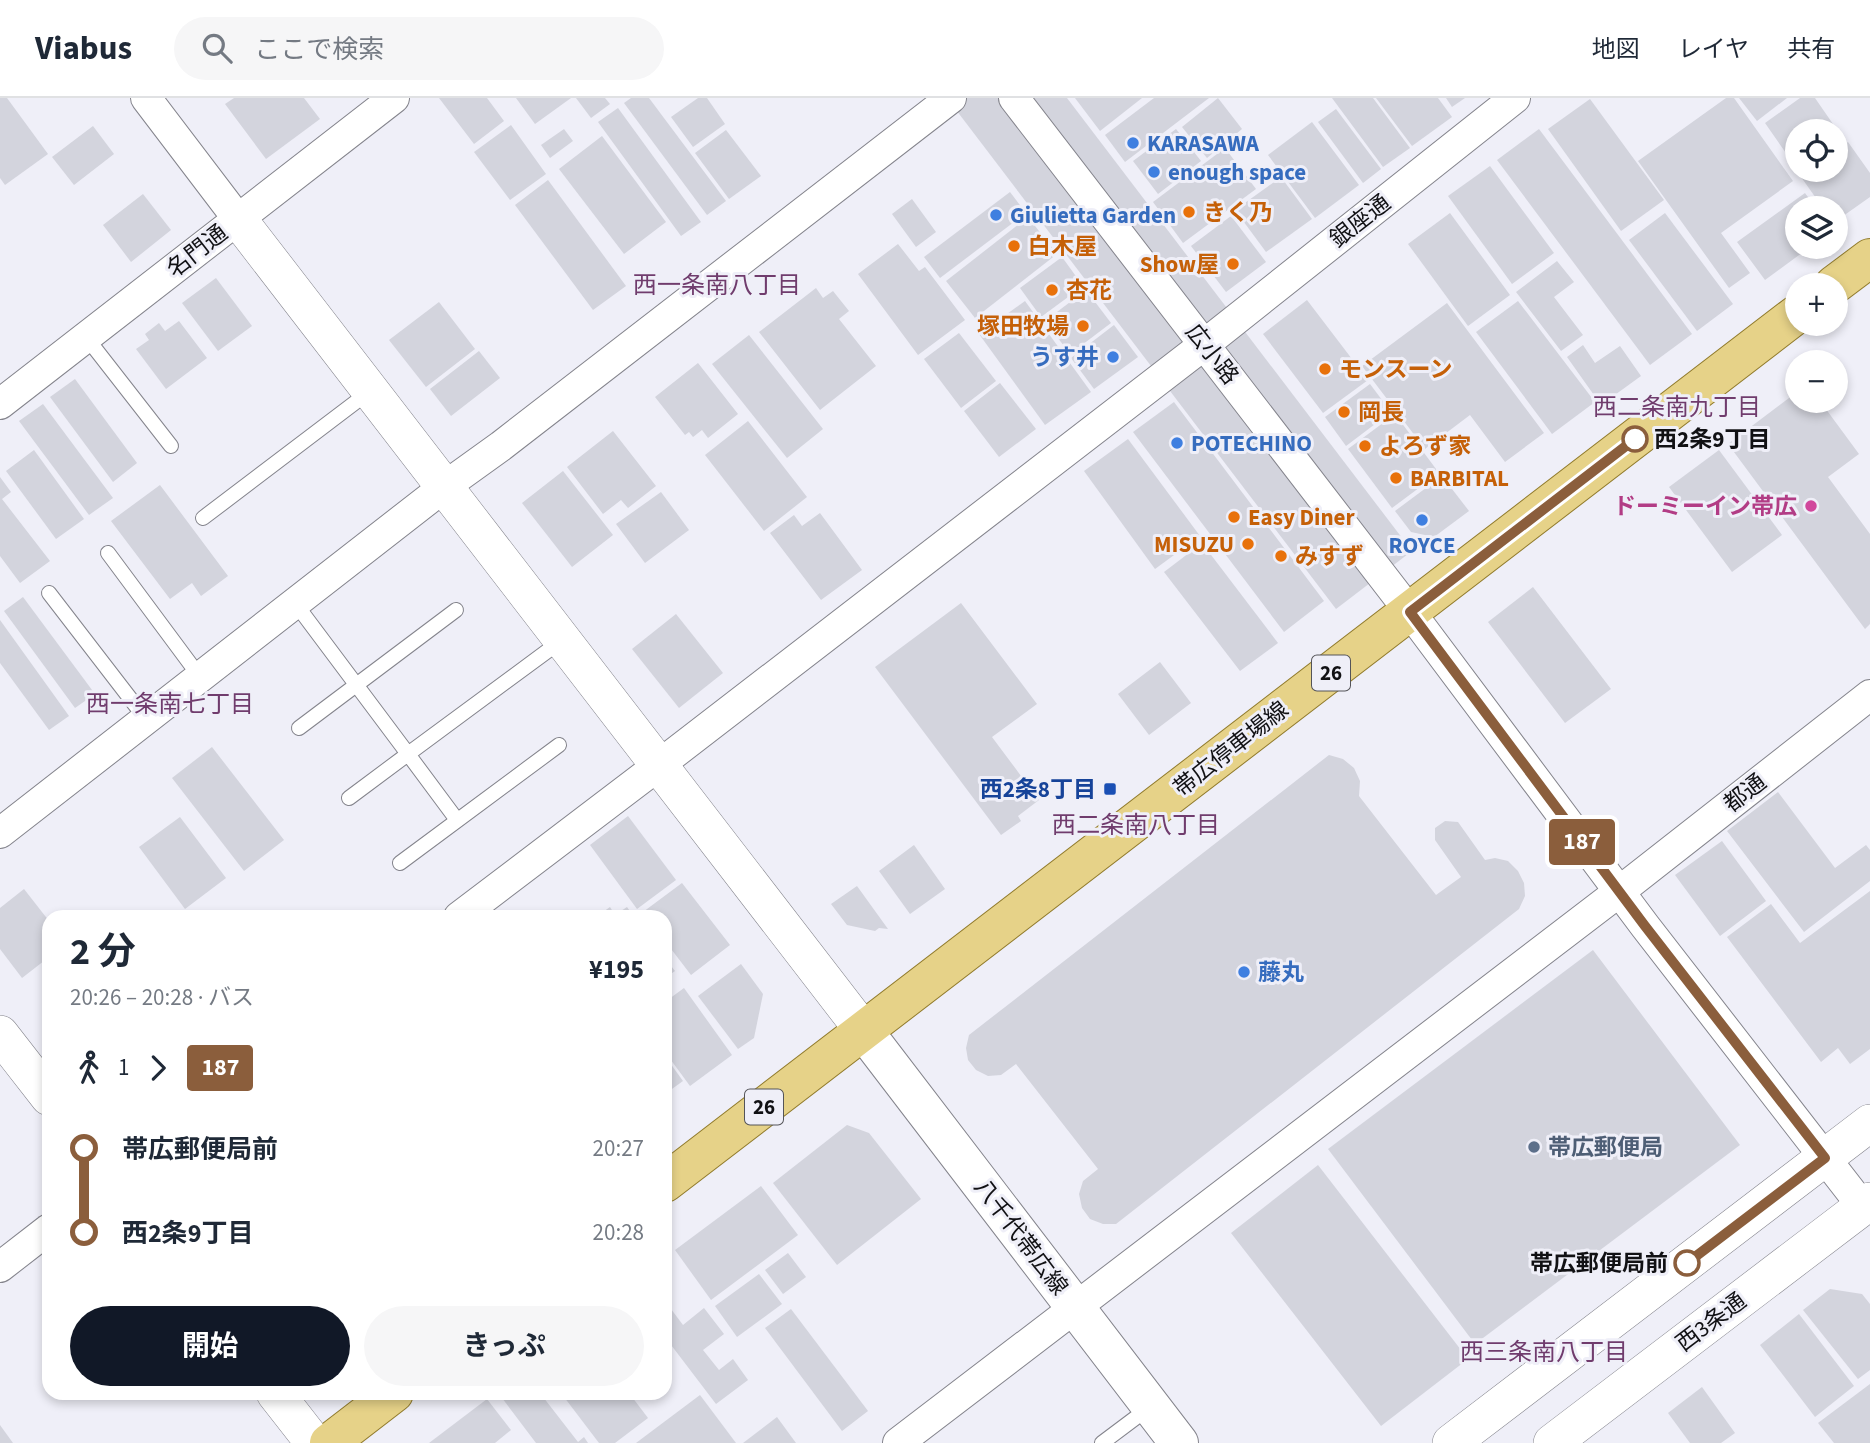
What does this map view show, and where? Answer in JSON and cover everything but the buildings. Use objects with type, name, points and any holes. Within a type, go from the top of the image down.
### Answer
[{"type":"main road","points":[[1848,274],[1870,258]]},
{"type":"main road","name":"帯広停車場線","points":[[672,1179],[1785,323]]},
{"type":"main road","name":"八千代帯広線","points":[[863,1030],[1179,1443]]},
{"type":"main road","points":[[329,1443],[385,1400]]},
{"type":"street","points":[[146,98],[863,1030]]},
{"type":"street","name":"名門通","points":[[0,404],[394,98]]},
{"type":"street","points":[[0,833],[444,487],[501,446],[951,98]]},
{"type":"street","name":"広小路","points":[[1014,98],[1205,344],[1825,1158],[1868,1208]]},
{"type":"street","name":"銀座通","points":[[467,910],[1205,344],[1515,98]]},
{"type":"street","name":"都通","points":[[898,1443],[1620,891],[1870,695]]},
{"type":"street","points":[[0,1034],[42,1088]]},
{"type":"street","points":[[1451,1443],[1870,1123]]},
{"type":"street","name":"西3条通","points":[[1552,1443],[1868,1208]]},
{"type":"street","points":[[0,1267],[42,1234]]},
{"type":"street","points":[[280,1400],[314,1443]]},
{"type":"lane","points":[[86,337],[171,446]]},
{"type":"lane","points":[[203,518],[370,391]]},
{"type":"lane","points":[[108,553],[200,677]]},
{"type":"lane","points":[[49,593],[146,719]]},
{"type":"lane","points":[[295,603],[457,820]]},
{"type":"lane","points":[[299,727],[456,610]]},
{"type":"lane","points":[[349,798],[562,640]]},
{"type":"lane","points":[[400,863],[559,745]]},
{"type":"lane","points":[[1102,1443],[1151,1406]]},
{"type":"bus line","name":"187","points":[[1635,439],[1410,612],[1645,926],[1825,1158],[1687,1263]]},
{"type":"place","name":"KARASAWA","points":[[1133,143]]},
{"type":"place","name":"enough space","points":[[1154,172]]},
{"type":"place","name":"きく乃","points":[[1189,212]]},
{"type":"place","name":"Giulietta Garden","points":[[996,215]]},
{"type":"place","name":"白木屋","points":[[1014,246]]},
{"type":"place","name":"Show屋","points":[[1233,264]]},
{"type":"place","name":"杏花","points":[[1052,290]]},
{"type":"place","name":"塚田牧場","points":[[1083,326]]},
{"type":"place","name":"うす井","points":[[1113,357]]},
{"type":"place","name":"モンスーン","points":[[1325,369]]},
{"type":"place","name":"岡長","points":[[1344,412]]},
{"type":"place","name":"西2条9丁目","points":[[1635,439]]},
{"type":"place","name":"POTECHINO","points":[[1177,443]]},
{"type":"place","name":"よろず家","points":[[1365,446]]},
{"type":"place","name":"BARBITAL","points":[[1396,478]]},
{"type":"place","name":"ドーミーイン帯広","points":[[1811,506]]},
{"type":"place","name":"Easy Diner","points":[[1234,517]]},
{"type":"place","name":"ROYCE","points":[[1422,520]]},
{"type":"place","name":"MISUZU","points":[[1248,544]]},
{"type":"place","name":"みすず","points":[[1281,556]]},
{"type":"place","name":"西2条8丁目","points":[[1110,789]]},
{"type":"place","name":"藤丸","points":[[1244,972]]},
{"type":"place","name":"帯広郵便局","points":[[1534,1147]]},
{"type":"place","name":"帯広郵便局前","points":[[1687,1263]]},
{"type":"district","name":"西一条南八丁目","points":[[717,285]]},
{"type":"district","name":"西二条南九丁目","points":[[1677,407]]},
{"type":"district","name":"西一条南七丁目","points":[[170,704]]},
{"type":"district","name":"西二条南八丁目","points":[[1136,825]]},
{"type":"district","name":"西三条南八丁目","points":[[1544,1352]]}]
